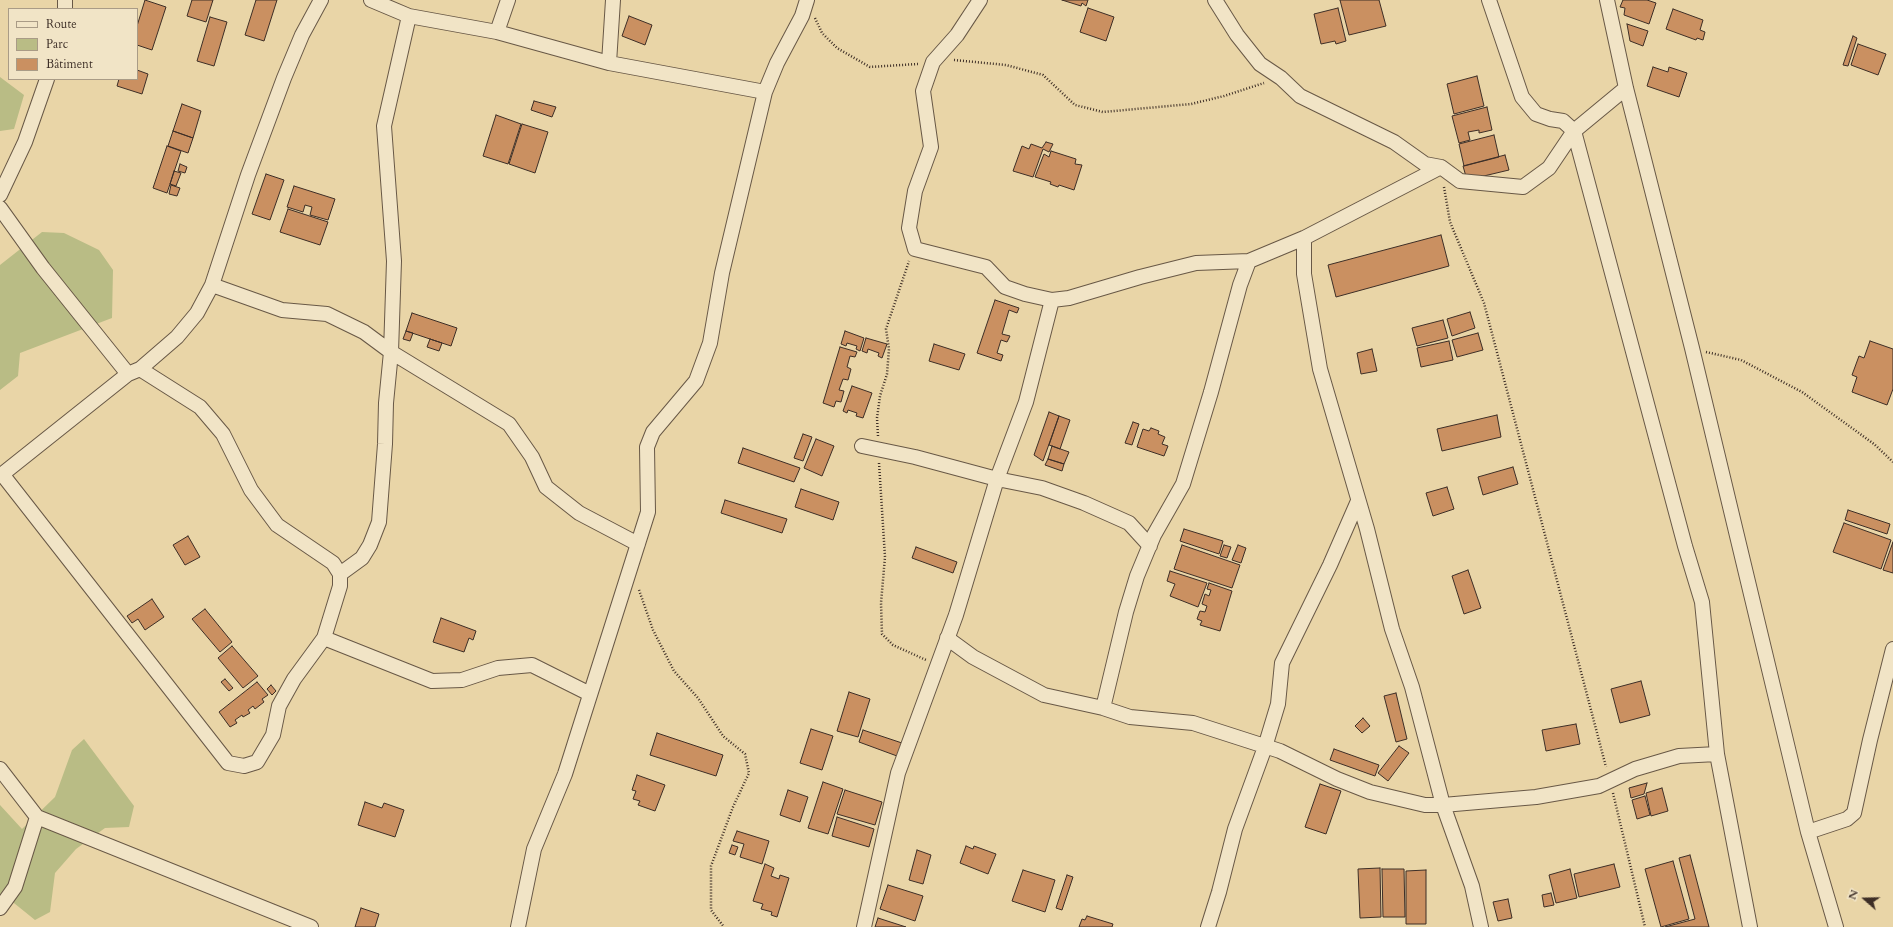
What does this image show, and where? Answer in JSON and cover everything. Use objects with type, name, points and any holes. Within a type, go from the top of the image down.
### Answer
[{"type":"street","points":[[0,208],[43,268],[134,371],[200,407],[223,434],[252,490],[277,525],[332,563],[340,574],[340,586],[324,638],[294,679],[280,706],[273,735],[258,762],[244,766],[228,763],[1,475],[134,371],[177,337],[197,313],[212,285],[248,175],[284,78],[302,35],[321,0]]},
{"type":"street","points":[[371,0],[409,16],[497,32],[608,63],[765,92]]},
{"type":"street","points":[[497,32],[508,0]]},
{"type":"street","points":[[608,63],[613,0]]},
{"type":"street","points":[[518,927],[534,849],[565,774],[648,512],[647,447],[653,432],[696,381],[710,343],[722,273],[765,92],[807,0]]},
{"type":"street","points":[[980,0],[957,36],[933,62],[923,91],[931,147],[915,191],[909,228],[915,249],[986,267],[1006,287],[1025,294],[1052,300],[1069,298],[1140,277],[1196,263],[1249,261],[1304,238],[1441,167]]},
{"type":"street","points":[[1215,0],[1236,35],[1260,64],[1281,78],[1300,96],[1394,142],[1425,164],[1441,167],[1460,182],[1523,187],[1549,168],[1574,131],[1626,88]]},
{"type":"street","points":[[1489,0],[1522,97],[1536,114],[1550,119],[1563,121],[1574,131],[1683,539],[1702,602],[1717,754],[1750,927]]},
{"type":"street","points":[[1606,0],[1626,88],[1692,348],[1808,832],[1836,927]]},
{"type":"street","points":[[340,574],[362,558],[370,545],[379,522],[385,444],[386,403],[391,352],[394,261],[384,126],[409,16]]},
{"type":"street","points":[[0,195],[25,142],[48,80]]},
{"type":"street","points":[[1304,238],[1304,274],[1320,369],[1358,501],[1392,629],[1412,686],[1443,805],[1472,886],[1481,927]]},
{"type":"street","points":[[1103,708],[1126,612],[1137,576],[1150,546],[1183,484],[1211,392],[1240,285],[1249,261]]},
{"type":"street","points":[[212,285],[282,310],[327,314],[364,332],[391,352],[509,424],[532,457],[546,487],[579,513],[638,544]]},
{"type":"street","points":[[864,927],[898,774],[938,665],[997,479],[1026,402],[1052,300]]},
{"type":"street","points":[[862,446],[915,457],[997,479],[1042,488],[1084,503],[1129,523],[1150,546]]},
{"type":"street","points":[[1208,927],[1219,892],[1235,829],[1265,747],[1278,704],[1282,663],[1330,565],[1358,501]]},
{"type":"street","points":[[324,638],[432,681],[462,680],[498,668],[532,665],[590,694]]},
{"type":"street","points":[[947,638],[973,657],[1044,695],[1103,708],[1130,717],[1193,723],[1280,751],[1337,779],[1370,792],[1425,805],[1443,805],[1483,800],[1536,797],[1599,786],[1635,769],[1679,756],[1717,754]]},
{"type":"street","points":[[1808,832],[1847,819],[1854,812],[1893,649]]},
{"type":"street","points":[[0,770],[37,817],[311,927]]},
{"type":"street","points":[[0,908],[15,887],[37,817]]},
{"type":"path","points":[[807,0],[822,33],[837,48],[870,67],[901,66],[960,59],[1006,65],[1043,74],[1075,105],[1103,112],[1191,104],[1224,96],[1281,78]]},
{"type":"path","points":[[1441,167],[1450,222],[1484,303],[1610,781],[1646,927]]},
{"type":"path","points":[[915,249],[906,267],[886,329],[889,349],[887,374],[880,396],[877,418],[885,557],[882,603],[882,634],[893,645],[938,665]]},
{"type":"path","points":[[1692,348],[1741,360],[1802,392],[1874,444],[1893,462]]},
{"type":"path","points":[[638,587],[653,630],[674,671],[698,698],[723,736],[745,754],[749,773],[733,807],[711,866],[712,910],[724,927]]},
{"type":"green space","points":[[0,77],[24,95],[14,129],[0,131]]},
{"type":"green space","points":[[42,232],[64,233],[99,250],[113,270],[112,318],[20,353],[18,376],[0,390],[0,265]]},
{"type":"green space","points":[[84,739],[134,806],[129,827],[105,828],[76,849],[55,873],[50,912],[35,920],[4,895],[0,901],[0,805],[22,829],[55,797],[72,750]]},
{"type":"building","points":[[145,0],[166,7],[152,50],[138,45],[138,23]]},
{"type":"building","points":[[192,0],[213,0],[206,22],[187,16]]},
{"type":"building","points":[[256,0],[277,0],[264,41],[245,35]]},
{"type":"building","points":[[1062,0],[1088,0],[1086,6],[1082,3],[1081,6]]},
{"type":"building","points":[[1340,0],[1379,0],[1386,26],[1349,35]]},
{"type":"building","points":[[1623,0],[1647,0],[1656,3],[1649,24],[1624,15],[1625,8],[1620,7]]},
{"type":"building","points":[[1088,8],[1114,17],[1106,41],[1080,32]]},
{"type":"building","points":[[1338,8],[1346,41],[1336,44],[1335,41],[1321,44],[1314,14]]},
{"type":"building","points":[[1673,9],[1703,20],[1700,30],[1705,32],[1703,40],[1697,38],[1696,40],[1666,29]]},
{"type":"building","points":[[629,16],[652,25],[645,45],[622,36]]},
{"type":"building","points":[[210,17],[227,22],[214,66],[197,61]]},
{"type":"building","points":[[1627,24],[1648,31],[1643,46],[1630,41]]},
{"type":"building","points":[[1853,36],[1857,38],[1848,66],[1843,65]]},
{"type":"building","points":[[1858,44],[1886,54],[1878,75],[1851,65]]},
{"type":"building","points":[[1653,67],[1668,72],[1669,67],[1687,73],[1679,97],[1647,86]]},
{"type":"building","points":[[138,70],[148,74],[142,94],[117,86],[119,80],[138,80]]},
{"type":"building","points":[[1477,76],[1484,106],[1454,114],[1447,84]]},
{"type":"building","points":[[534,101],[556,107],[552,117],[531,110]]},
{"type":"building","points":[[182,104],[201,111],[193,138],[173,131]]},
{"type":"building","points":[[1487,107],[1492,130],[1479,133],[1479,130],[1468,132],[1470,140],[1459,143],[1452,116]]},
{"type":"building","points":[[496,115],[521,124],[508,164],[483,156]]},
{"type":"building","points":[[522,124],[548,132],[535,173],[509,164]]},
{"type":"building","points":[[173,131],[193,138],[188,153],[168,146]]},
{"type":"building","points":[[1494,135],[1499,157],[1464,166],[1459,144]]},
{"type":"building","points":[[1046,142],[1053,144],[1049,152],[1043,149],[1033,177],[1013,171],[1022,146],[1029,149],[1031,144],[1042,148]]},
{"type":"building","points":[[167,146],[181,151],[167,193],[153,188]]},
{"type":"building","points":[[1051,151],[1076,159],[1075,164],[1082,165],[1074,190],[1059,185],[1058,187],[1050,184],[1051,182],[1035,177],[1044,154],[1049,157]]},
{"type":"building","points":[[1505,155],[1509,170],[1467,180],[1463,166]]},
{"type":"building","points":[[180,164],[187,167],[185,173],[178,171]]},
{"type":"building","points":[[174,171],[181,173],[176,186],[170,184]]},
{"type":"building","points":[[266,174],[284,180],[270,220],[252,214]]},
{"type":"building","points":[[171,185],[180,188],[177,196],[169,194]]},
{"type":"building","points":[[294,186],[335,199],[328,220],[310,215],[312,207],[305,205],[303,212],[287,207]]},
{"type":"building","points":[[288,209],[328,222],[320,245],[280,232]]},
{"type":"building","points":[[1441,235],[1449,266],[1336,297],[1328,265]]},
{"type":"building","points":[[995,300],[1019,308],[1017,313],[1009,310],[1002,334],[1010,336],[1007,342],[1001,340],[997,353],[1003,355],[1001,361],[977,353]]},
{"type":"building","points":[[1470,312],[1475,328],[1452,336],[1447,319]]},
{"type":"building","points":[[412,313],[457,328],[451,346],[406,331]]},
{"type":"building","points":[[1443,320],[1448,338],[1417,346],[1412,328]]},
{"type":"building","points":[[406,331],[413,333],[410,341],[403,339]]},
{"type":"building","points":[[845,331],[864,338],[860,351],[856,349],[857,346],[847,343],[846,346],[841,344]]},
{"type":"building","points":[[1478,333],[1483,350],[1457,357],[1452,340]]},
{"type":"building","points":[[866,338],[887,344],[882,358],[878,356],[879,353],[868,349],[867,353],[862,351]]},
{"type":"building","points":[[430,339],[442,343],[439,351],[427,347]]},
{"type":"building","points":[[1449,341],[1453,360],[1421,367],[1417,348]]},
{"type":"building","points":[[1870,341],[1893,349],[1893,389],[1887,405],[1852,392],[1857,377],[1852,375],[1859,356],[1864,358]]},
{"type":"building","points":[[934,344],[965,354],[959,370],[929,361]]},
{"type":"building","points":[[840,347],[857,352],[855,357],[850,356],[847,367],[851,369],[848,380],[843,379],[839,390],[844,391],[841,402],[836,401],[834,407],[823,403]]},
{"type":"building","points":[[1372,349],[1377,371],[1361,374],[1357,353]]},
{"type":"building","points":[[852,386],[872,393],[863,418],[856,416],[857,413],[848,410],[847,413],[843,411]]},
{"type":"building","points":[[1049,412],[1059,416],[1043,461],[1034,455]]},
{"type":"building","points":[[1497,415],[1501,437],[1442,451],[1437,429]]},
{"type":"building","points":[[1059,416],[1070,420],[1060,449],[1049,445]]},
{"type":"building","points":[[1133,422],[1139,424],[1132,445],[1125,443]]},
{"type":"building","points":[[1151,428],[1159,431],[1158,434],[1165,437],[1162,444],[1168,446],[1164,456],[1137,447],[1143,429],[1149,431]]},
{"type":"building","points":[[803,434],[812,437],[803,461],[794,458]]},
{"type":"building","points":[[816,439],[834,446],[822,476],[804,468]]},
{"type":"building","points":[[1052,446],[1069,452],[1064,464],[1048,459]]},
{"type":"building","points":[[743,448],[800,468],[794,482],[738,463]]},
{"type":"building","points":[[1048,459],[1064,464],[1062,471],[1045,465]]},
{"type":"building","points":[[1513,467],[1518,484],[1483,495],[1478,477]]},
{"type":"building","points":[[1447,487],[1454,509],[1433,516],[1426,493]]},
{"type":"building","points":[[801,489],[839,502],[833,520],[795,507]]},
{"type":"building","points":[[725,500],[787,519],[782,533],[721,513]]},
{"type":"building","points":[[1848,510],[1890,524],[1887,534],[1845,520]]},
{"type":"building","points":[[1844,523],[1891,540],[1881,569],[1833,552]]},
{"type":"building","points":[[1184,529],[1223,541],[1219,554],[1180,541]]},
{"type":"building","points":[[188,536],[200,557],[185,565],[173,545]]},
{"type":"building","points":[[1893,542],[1893,573],[1883,570]]},
{"type":"building","points":[[1182,545],[1240,565],[1232,588],[1174,569]]},
{"type":"building","points":[[1224,545],[1231,547],[1227,558],[1220,556]]},
{"type":"building","points":[[1238,545],[1246,548],[1241,563],[1232,560]]},
{"type":"building","points":[[916,547],[957,562],[953,573],[912,558]]},
{"type":"building","points":[[1468,570],[1481,608],[1464,614],[1452,576]]},
{"type":"building","points":[[1170,571],[1207,583],[1198,607],[1170,596],[1175,584],[1167,581]]},
{"type":"building","points":[[1209,583],[1232,591],[1220,631],[1200,625],[1202,621],[1197,619],[1200,611],[1205,612],[1207,606],[1202,604],[1205,594],[1209,596],[1211,590],[1207,589]]},
{"type":"building","points":[[152,599],[164,617],[145,630],[138,619],[132,623],[127,616]]},
{"type":"building","points":[[205,609],[232,642],[220,652],[192,619]]},
{"type":"building","points":[[441,618],[476,631],[473,640],[469,638],[464,652],[433,642]]},
{"type":"building","points":[[232,646],[258,676],[243,688],[218,658]]},
{"type":"building","points":[[225,679],[233,688],[229,691],[221,682]]},
{"type":"building","points":[[1641,681],[1650,715],[1620,723],[1611,689]]},
{"type":"building","points":[[257,682],[268,695],[262,699],[264,702],[255,709],[253,706],[248,710],[250,713],[243,717],[242,715],[235,720],[237,723],[230,727],[219,712]]},
{"type":"building","points":[[271,685],[276,691],[272,695],[267,689]]},
{"type":"building","points":[[849,692],[870,699],[858,737],[837,731]]},
{"type":"building","points":[[1396,693],[1407,739],[1396,742],[1384,696]]},
{"type":"building","points":[[1363,718],[1370,726],[1362,733],[1355,726]]},
{"type":"building","points":[[1576,724],[1580,744],[1546,751],[1542,730]]},
{"type":"building","points":[[811,729],[833,736],[822,770],[800,763]]},
{"type":"building","points":[[863,730],[902,743],[897,756],[859,742]]},
{"type":"building","points":[[657,733],[723,755],[716,776],[650,755]]},
{"type":"building","points":[[1399,746],[1409,753],[1388,781],[1378,773]]},
{"type":"building","points":[[1334,749],[1379,765],[1375,776],[1330,760]]},
{"type":"building","points":[[637,775],[665,785],[655,811],[638,805],[640,801],[633,799],[636,791],[632,790]]},
{"type":"building","points":[[823,782],[843,789],[828,834],[808,828]]},
{"type":"building","points":[[1647,783],[1644,794],[1631,798],[1629,788]]},
{"type":"building","points":[[1320,784],[1341,791],[1326,834],[1305,827]]},
{"type":"building","points":[[1662,788],[1668,811],[1651,816],[1646,793]]},
{"type":"building","points":[[788,790],[808,797],[800,822],[780,815]]},
{"type":"building","points":[[845,790],[882,802],[875,825],[837,814]]},
{"type":"building","points":[[1645,796],[1650,815],[1637,819],[1632,800]]},
{"type":"building","points":[[365,802],[382,808],[384,803],[404,810],[395,837],[358,825]]},
{"type":"building","points":[[837,817],[874,829],[869,847],[832,836]]},
{"type":"building","points":[[737,831],[769,841],[762,864],[740,857],[744,844],[733,841]]},
{"type":"building","points":[[732,845],[738,847],[735,855],[729,853]]},
{"type":"building","points":[[966,846],[973,849],[974,846],[996,854],[988,874],[960,863]]},
{"type":"building","points":[[917,850],[931,855],[923,884],[909,880]]},
{"type":"building","points":[[1690,855],[1709,927],[1665,927],[1695,919],[1679,858]]},
{"type":"building","points":[[1673,861],[1689,919],[1661,927],[1645,869]]},
{"type":"building","points":[[765,864],[774,868],[771,876],[779,879],[780,875],[789,878],[777,917],[771,915],[772,912],[761,909],[763,904],[753,901]]},
{"type":"building","points":[[1614,864],[1620,887],[1579,897],[1574,874]]},
{"type":"building","points":[[1380,868],[1381,917],[1360,918],[1358,869]]},
{"type":"building","points":[[1382,869],[1404,869],[1405,917],[1383,917]]},
{"type":"building","points":[[1570,869],[1577,898],[1556,903],[1549,875]]},
{"type":"building","points":[[1023,870],[1055,880],[1045,912],[1012,901]]},
{"type":"building","points":[[1426,870],[1426,924],[1406,924],[1406,871]]},
{"type":"building","points":[[1067,875],[1073,877],[1062,910],[1056,908]]},
{"type":"building","points":[[888,885],[923,896],[915,921],[880,909]]},
{"type":"building","points":[[1551,893],[1554,905],[1544,907],[1542,895]]},
{"type":"building","points":[[1508,899],[1512,918],[1498,921],[1493,902]]},
{"type":"building","points":[[361,908],[379,914],[375,927],[355,927]]},
{"type":"building","points":[[1087,916],[1113,924],[1112,927],[1079,927],[1082,919],[1085,920]]},
{"type":"building","points":[[878,918],[906,927],[875,927]]}]
